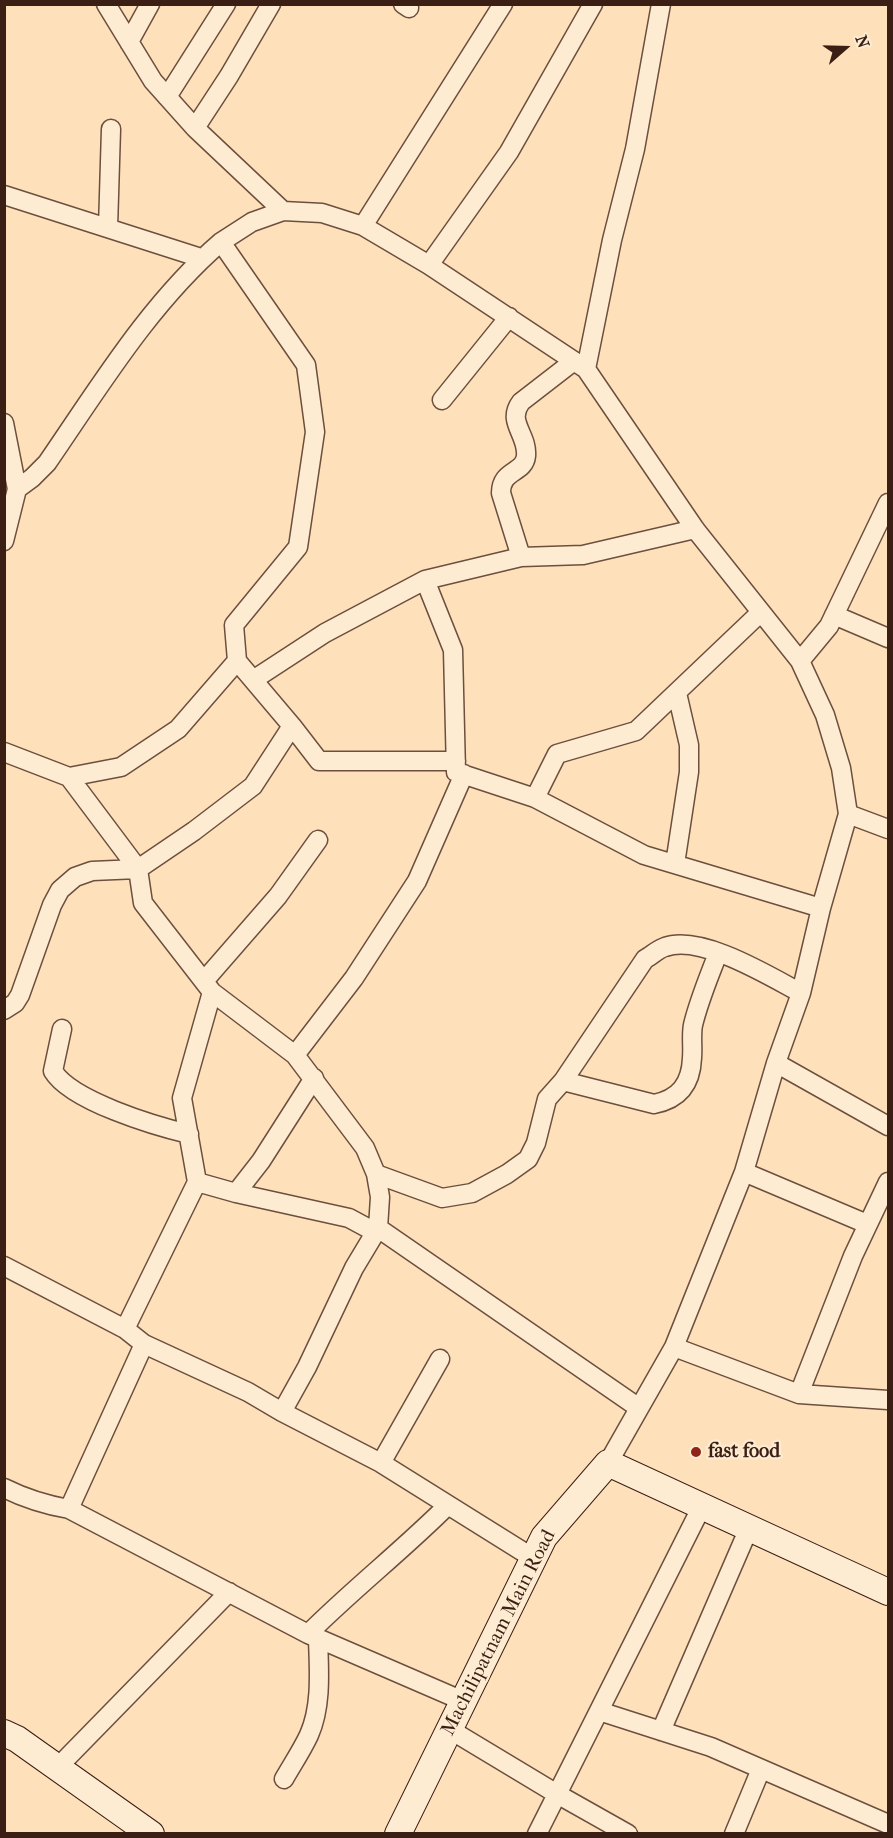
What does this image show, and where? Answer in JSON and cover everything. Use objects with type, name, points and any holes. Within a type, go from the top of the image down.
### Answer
[{"type":"street","points":[[106,4],[153,81],[195,128],[283,211]]},
{"type":"street","points":[[129,42],[150,4]]},
{"type":"street","points":[[167,97],[226,4]]},
{"type":"street","points":[[195,128],[229,76],[271,4]]},
{"type":"street","points":[[363,226],[503,4]]},
{"type":"street","points":[[429,265],[509,152],[592,4]]},
{"type":"street","points":[[521,557],[501,493],[501,484],[505,478],[522,465],[526,458],[525,446],[515,418],[516,410],[521,402],[580,365],[635,149],[661,4]]},
{"type":"street","points":[[108,228],[111,129]]},
{"type":"street","points":[[4,195],[201,258]]},
{"type":"street","points":[[17,489],[47,463],[141,327],[201,258],[252,222],[283,211],[322,213],[363,226],[429,265],[580,365],[695,529],[800,661],[825,715],[840,768],[848,814],[821,908],[801,993],[776,1063],[744,1172],[674,1347],[608,1463],[888,1592]]},
{"type":"street","points":[[221,242],[306,365],[315,432],[298,547],[234,625],[237,662],[319,761],[460,768],[535,798],[644,855],[821,908]]},
{"type":"street","points":[[442,399],[509,317]]},
{"type":"street","points":[[4,423],[17,489],[6,531]]},
{"type":"street","points":[[800,661],[817,642],[834,615],[886,515]]},
{"type":"street","points":[[253,680],[325,633],[425,580],[521,557],[583,555],[695,529]]},
{"type":"street","points":[[296,1055],[354,978],[417,881],[460,768],[453,650],[425,580]]},
{"type":"street","points":[[535,798],[557,754],[636,731],[760,613]]},
{"type":"street","points":[[834,615],[888,638]]},
{"type":"street","points":[[4,752],[69,777],[121,767],[178,729],[237,662]]},
{"type":"street","points":[[675,864],[689,772],[689,745],[677,693]]},
{"type":"street","points":[[4,1010],[15,1003],[20,994],[52,905],[60,890],[75,878],[92,871],[138,869],[194,831],[253,786],[292,726]]},
{"type":"street","points":[[69,777],[138,869],[143,903],[208,986],[296,1055],[365,1148],[376,1174],[380,1197],[376,1230],[354,1268],[307,1368],[282,1412]]},
{"type":"street","points":[[848,814],[888,829]]},
{"type":"street","points":[[125,1329],[197,1182],[182,1098],[208,986],[279,896],[318,840]]},
{"type":"street","points":[[376,1174],[442,1198],[472,1193],[507,1174],[528,1159],[536,1143],[547,1099],[563,1081],[645,959],[665,947],[684,944],[699,946],[750,965],[801,993]]},
{"type":"street","points":[[563,1081],[654,1104],[668,1101],[679,1094],[692,1062],[693,1027],[718,953]]},
{"type":"street","points":[[62,1029],[53,1071],[59,1081],[141,1122],[189,1134]]},
{"type":"street","points":[[776,1063],[888,1126]]},
{"type":"street","points":[[236,1193],[261,1161],[314,1078]]},
{"type":"street","points":[[744,1172],[867,1224]]},
{"type":"street","points":[[197,1182],[349,1218],[376,1230],[639,1408]]},
{"type":"street","points":[[799,1394],[867,1224],[888,1182]]},
{"type":"street","points":[[4,1266],[125,1329],[144,1344],[248,1392],[381,1463],[533,1558]]},
{"type":"street","points":[[69,1509],[144,1344]]},
{"type":"street","points":[[674,1347],[799,1394],[888,1400]]},
{"type":"street","points":[[381,1463],[440,1359]]},
{"type":"street","name":"Machilipatnam Main Road","points":[[398,1833],[544,1537],[608,1463]]},
{"type":"street","points":[[4,1488],[25,1499],[69,1509],[313,1636],[463,1701]]},
{"type":"street","points":[[284,1779],[310,1733],[316,1709],[319,1680],[313,1636],[334,1608],[419,1534],[448,1505]]},
{"type":"street","points":[[537,1833],[702,1506]]},
{"type":"street","points":[[661,1731],[749,1528]]},
{"type":"street","points":[[57,1768],[229,1592]]},
{"type":"street","points":[[599,1711],[711,1747],[888,1824]]},
{"type":"street","points":[[449,1729],[557,1794],[628,1833]]},
{"type":"street","points":[[4,1733],[152,1833]]},
{"type":"street","points":[[734,1833],[761,1769]]},
{"type":"place","name":"fast food","points":[[696,1452]]}]
